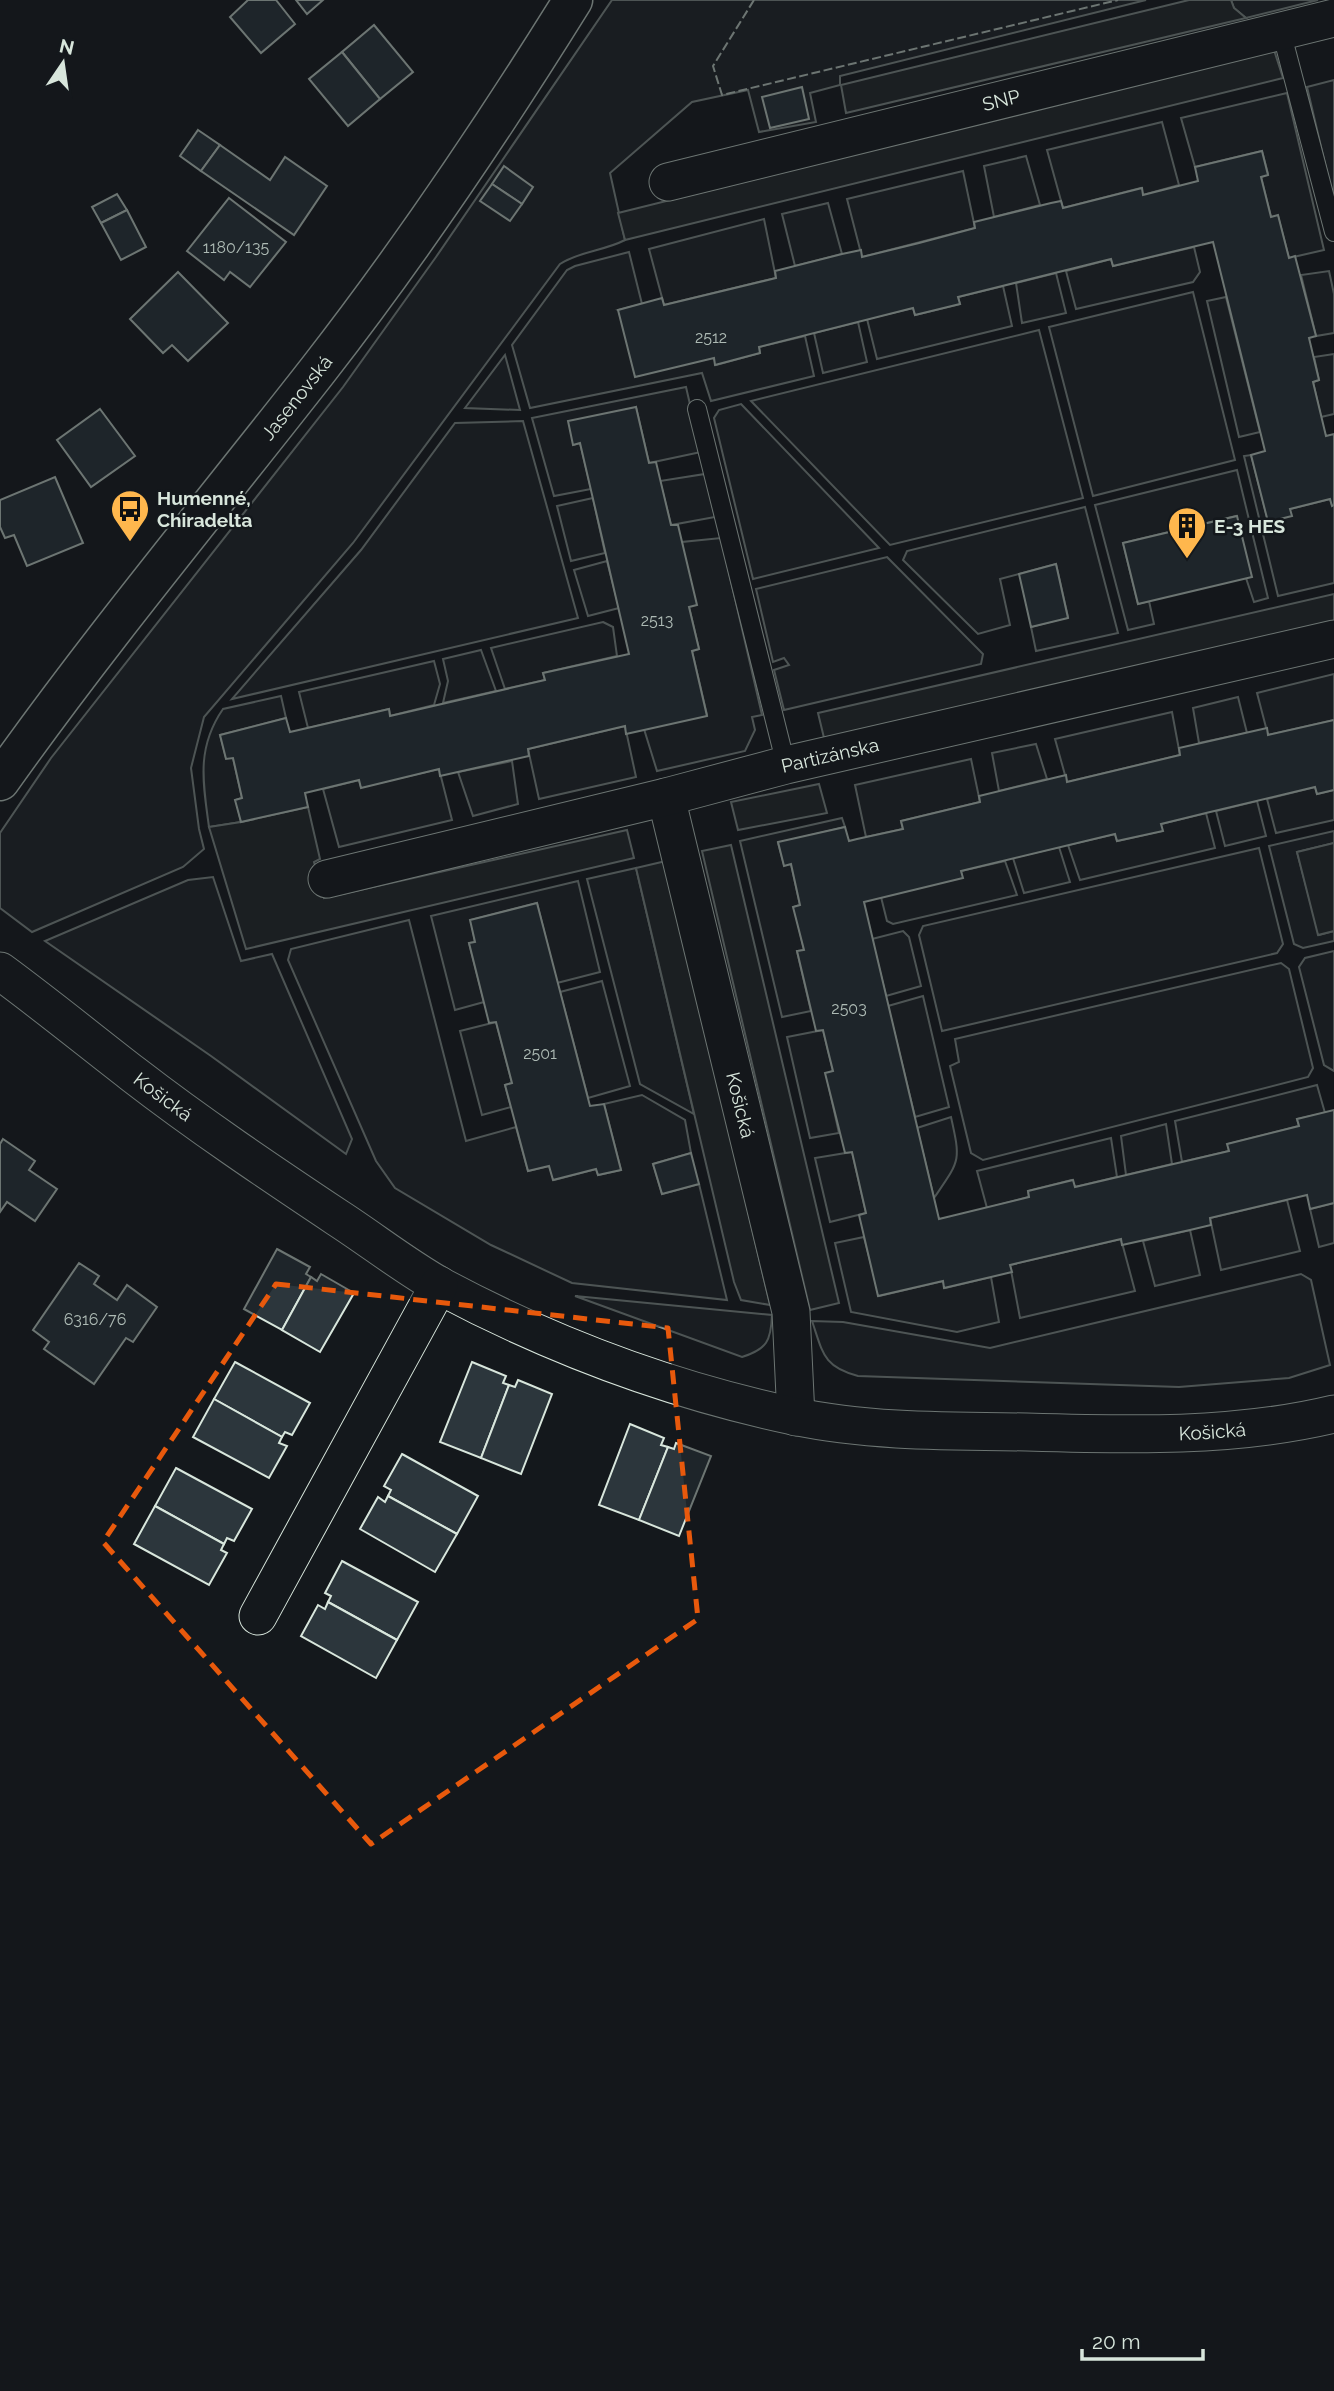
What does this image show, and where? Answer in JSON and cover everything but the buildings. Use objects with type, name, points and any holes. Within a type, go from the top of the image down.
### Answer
[{"type":"street","name":"Jasenovská","points":[[0,781],[132,604],[319,369],[426,224],[524,79],[573,0]]},
{"type":"street","name":"SNP","points":[[668,182],[1334,18]]},
{"type":"street","name":"Partizánska","points":[[327,879],[666,797],[786,765],[1334,639]]},
{"type":"street","name":"Košická","points":[[666,797],[791,1312],[796,1417]]},
{"type":"street","name":"Košická","points":[[0,971],[167,1099],[266,1170],[439,1285],[541,1334],[627,1368],[710,1396],[796,1417],[891,1429],[1126,1435],[1223,1431],[1334,1414]]},
{"type":"street","points":[[258,1616],[439,1285]]},
{"type":"lane","points":[[1282,31],[1334,232]]},
{"type":"lane","points":[[697,409],[786,765]]},
{"type":"highlighted area","points":[[276,1284],[668,1328],[698,1619],[371,1844],[103,1542]]},
{"type":"shaded area","points":[[612,0],[1146,0],[840,76],[840,85],[810,93],[816,122],[759,132],[748,90],[692,102],[610,173],[625,240],[560,264],[353,543],[204,717],[191,768],[204,849],[183,867],[32,932],[0,908],[0,833],[51,758],[343,387],[436,257]]},
{"type":"shaded area","points":[[1189,0],[1231,0],[1234,8],[1246,18],[846,113],[841,85]]},
{"type":"shaded area","points":[[1231,0],[1318,0],[1246,18],[1234,8]]},
{"type":"shaded area","points":[[1274,50],[1283,78],[625,240],[618,213]]},
{"type":"shaded area","points":[[1334,80],[1334,202],[1307,87]]},
{"type":"shaded area","points":[[1287,93],[1324,250],[1289,258],[1278,216],[1271,217],[1261,177],[1268,174],[1262,151],[1195,167],[1181,118]]},
{"type":"shaded area","points":[[1162,122],[1179,185],[1143,195],[1141,188],[1063,208],[1047,150]]},
{"type":"shaded area","points":[[1026,156],[1040,205],[994,217],[984,166]]},
{"type":"shaded area","points":[[963,171],[975,228],[862,257],[847,199]]},
{"type":"shaded area","points":[[828,203],[842,254],[795,266],[782,214]]},
{"type":"shaded area","points":[[764,219],[776,278],[664,305],[649,249]]},
{"type":"shaded area","points":[[1194,247],[1200,272],[1193,282],[1076,309],[1066,271],[1111,259],[1113,266]]},
{"type":"shaded area","points":[[629,252],[642,304],[618,310],[714,358],[716,365],[760,353],[759,347],[805,336],[814,376],[711,401],[702,373],[530,408],[512,345],[567,270]]},
{"type":"shaded area","points":[[1329,271],[1334,294],[1334,333],[1316,336],[1301,275]]},
{"type":"shaded area","points":[[1056,273],[1066,313],[1022,323],[1016,283]]},
{"type":"shaded area","points":[[1003,286],[1012,326],[877,359],[867,319],[913,308],[915,315],[960,304],[958,297]]},
{"type":"shaded area","points":[[1193,292],[1235,460],[1093,496],[1049,327]]},
{"type":"shaded area","points":[[1226,297],[1260,432],[1239,437],[1207,301]]},
{"type":"shaded area","points":[[858,322],[867,362],[823,373],[814,333]]},
{"type":"shaded area","points":[[1039,330],[1083,498],[890,545],[751,401]]},
{"type":"shaded area","points":[[1334,354],[1334,414],[1321,417],[1313,382],[1319,380],[1314,357]]},
{"type":"shaded area","points":[[505,355],[520,410],[465,408]]},
{"type":"shaded area","points":[[686,387],[701,452],[649,463],[636,407],[573,445],[580,443],[591,489],[554,496],[532,418]]},
{"type":"shaded area","points":[[741,404],[879,548],[753,579],[714,418],[719,410]]},
{"type":"shaded area","points":[[523,421],[578,618],[232,699],[361,550],[455,423]]},
{"type":"shaded area","points":[[1251,455],[1268,521],[1290,509],[1330,499],[1334,505],[1334,583],[1278,596],[1244,456]]},
{"type":"shaded area","points":[[1237,470],[1268,598],[1254,602],[1246,578],[1236,516],[1123,543],[1138,604],[1149,601],[1154,624],[1128,630],[1095,505]]},
{"type":"shaded area","points":[[705,474],[715,517],[671,525],[660,481]]},
{"type":"shaded area","points":[[593,498],[605,553],[571,561],[557,506]]},
{"type":"shaded area","points":[[1085,507],[1118,633],[1036,651],[1031,627],[1068,617],[1056,564],[1000,579],[1010,625],[978,634],[903,560],[907,551]]},
{"type":"shaded area","points":[[721,538],[762,715],[752,717],[755,730],[745,751],[657,771],[644,729],[707,715],[692,651],[699,649],[689,607],[682,542]]},
{"type":"shaded area","points":[[887,557],[983,654],[981,664],[784,710],[774,670],[789,665],[784,658],[773,662],[756,589]]},
{"type":"shaded area","points":[[607,561],[619,608],[588,616],[574,570]]},
{"type":"shaded area","points":[[1334,594],[1334,623],[825,742],[818,713]]},
{"type":"shaded area","points":[[603,622],[613,627],[617,656],[543,673],[545,680],[505,689],[491,648]]},
{"type":"shaded area","points":[[481,650],[496,691],[443,703],[448,681],[443,659]]},
{"type":"shaded area","points":[[434,661],[440,684],[434,705],[390,716],[389,709],[308,728],[299,692]]},
{"type":"shaded area","points":[[1334,674],[1334,720],[1268,735],[1257,693]]},
{"type":"shaded area","points":[[281,696],[286,718],[220,735],[226,758],[233,758],[242,798],[236,800],[241,822],[209,827],[204,766],[205,752],[214,723],[223,709]]},
{"type":"shaded area","points":[[1238,697],[1247,733],[1199,743],[1193,708]]},
{"type":"shaded area","points":[[1172,712],[1180,755],[1067,782],[1055,739]]},
{"type":"shaded area","points":[[625,726],[636,777],[539,799],[528,749]]},
{"type":"shaded area","points":[[1036,744],[1047,779],[999,791],[992,753]]},
{"type":"shaded area","points":[[971,759],[980,802],[901,821],[903,829],[866,837],[855,785]]},
{"type":"shaded area","points":[[512,761],[518,804],[473,816],[458,772]]},
{"type":"shaded area","points":[[439,769],[452,820],[339,847],[323,789],[359,780],[361,787]]},
{"type":"shaded area","points":[[819,784],[827,813],[738,830],[731,802]]},
{"type":"shaded area","points":[[1315,787],[1317,794],[1334,790],[1334,820],[1276,833],[1267,799]]},
{"type":"shaded area","points":[[1257,801],[1266,836],[1225,846],[1216,811]]},
{"type":"shaded area","points":[[308,807],[320,859],[314,862],[324,898],[627,830],[634,858],[246,949],[209,827]]},
{"type":"shaded area","points":[[1206,813],[1215,848],[1080,880],[1068,845],[1115,834],[1117,841],[1162,831],[1161,824]]},
{"type":"shaded area","points":[[842,818],[845,827],[778,843],[784,865],[791,864],[800,905],[794,907],[804,950],[797,951],[811,1011],[782,1017],[740,841]]},
{"type":"shaded area","points":[[1334,831],[1334,843],[1297,852],[1319,935],[1334,931],[1334,941],[1303,948],[1294,944],[1269,846]]},
{"type":"shaded area","points":[[1334,843],[1334,931],[1318,935],[1297,852]]},
{"type":"shaded area","points":[[731,845],[839,1303],[810,1310],[702,851]]},
{"type":"shaded area","points":[[1059,847],[1070,882],[1024,893],[1013,858]]},
{"type":"shaded area","points":[[1259,848],[1283,944],[1277,953],[942,1031],[919,935],[923,926]]},
{"type":"shaded area","points":[[666,861],[770,1305],[741,1300],[734,1282],[636,868]]},
{"type":"shaded area","points":[[1005,861],[1017,895],[893,924],[887,921],[881,897],[962,877],[961,871]]},
{"type":"shaded area","points":[[636,868],[694,1114],[640,1084],[587,879]]},
{"type":"shaded area","points":[[213,877],[241,961],[272,954],[352,1139],[346,1154],[45,941],[188,880]]},
{"type":"shaded area","points":[[578,881],[600,972],[557,983],[537,903],[471,920],[475,942],[469,943],[484,1002],[455,1010],[431,916]]},
{"type":"shaded area","points":[[409,920],[466,1141],[516,1127],[528,1171],[549,1166],[554,1180],[596,1169],[598,1175],[621,1170],[604,1104],[642,1095],[685,1120],[691,1153],[653,1164],[662,1194],[699,1184],[727,1300],[572,1283],[491,1245],[395,1188],[376,1161],[288,960],[291,949]]},
{"type":"shaded area","points":[[903,931],[909,937],[921,986],[886,996],[872,939]]},
{"type":"shaded area","points":[[1334,951],[1334,1071],[1324,1065],[1299,967],[1305,958]]},
{"type":"shaded area","points":[[1281,963],[1289,969],[1313,1068],[1308,1077],[983,1160],[971,1153],[950,1066],[959,1062],[955,1039]]},
{"type":"shaded area","points":[[602,981],[630,1086],[588,1098],[560,992]]},
{"type":"shaded area","points":[[923,996],[949,1107],[915,1117],[888,1006]]},
{"type":"shaded area","points":[[496,1022],[512,1083],[505,1085],[511,1107],[482,1115],[460,1031]]},
{"type":"shaded area","points":[[823,1030],[833,1071],[826,1074],[839,1133],[810,1138],[787,1037]]},
{"type":"shaded area","points":[[1317,1085],[1325,1113],[1297,1119],[1299,1126],[1228,1144],[1229,1151],[1182,1162],[1175,1121]]},
{"type":"shaded area","points":[[951,1117],[956,1160],[934,1198],[917,1128]]},
{"type":"shaded area","points":[[1166,1124],[1172,1164],[1126,1175],[1121,1136]]},
{"type":"shaded area","points":[[1111,1138],[1117,1177],[1075,1187],[1072,1180],[1028,1191],[1029,1197],[987,1208],[977,1171]]},
{"type":"shaded area","points":[[852,1152],[866,1213],[830,1222],[815,1158]]},
{"type":"shaded area","points":[[1287,1200],[1300,1251],[1221,1270],[1210,1218]]},
{"type":"shaded area","points":[[1334,1203],[1334,1243],[1319,1247],[1310,1209]]},
{"type":"shaded area","points":[[1190,1230],[1200,1275],[1155,1286],[1143,1241]]},
{"type":"shaded area","points":[[864,1237],[879,1296],[943,1281],[945,1288],[991,1277],[999,1322],[957,1332],[851,1312],[835,1243]]},
{"type":"shaded area","points":[[1121,1239],[1135,1291],[1020,1318],[1010,1265]]},
{"type":"shaded area","points":[[1301,1274],[1311,1280],[1330,1365],[1289,1378],[1179,1387],[858,1376],[831,1363],[822,1350],[812,1321],[843,1322],[990,1348]]},
{"type":"shaded area","points":[[575,1296],[772,1315],[769,1338],[757,1351],[742,1357]]},
{"type":"fence","points":[[754,0],[713,66],[722,95],[1118,0]]},
{"type":"place","name":"Humenné, Chiradelta","points":[[130,543]]},
{"type":"place","name":"E-3 HES","points":[[1187,560]]}]
